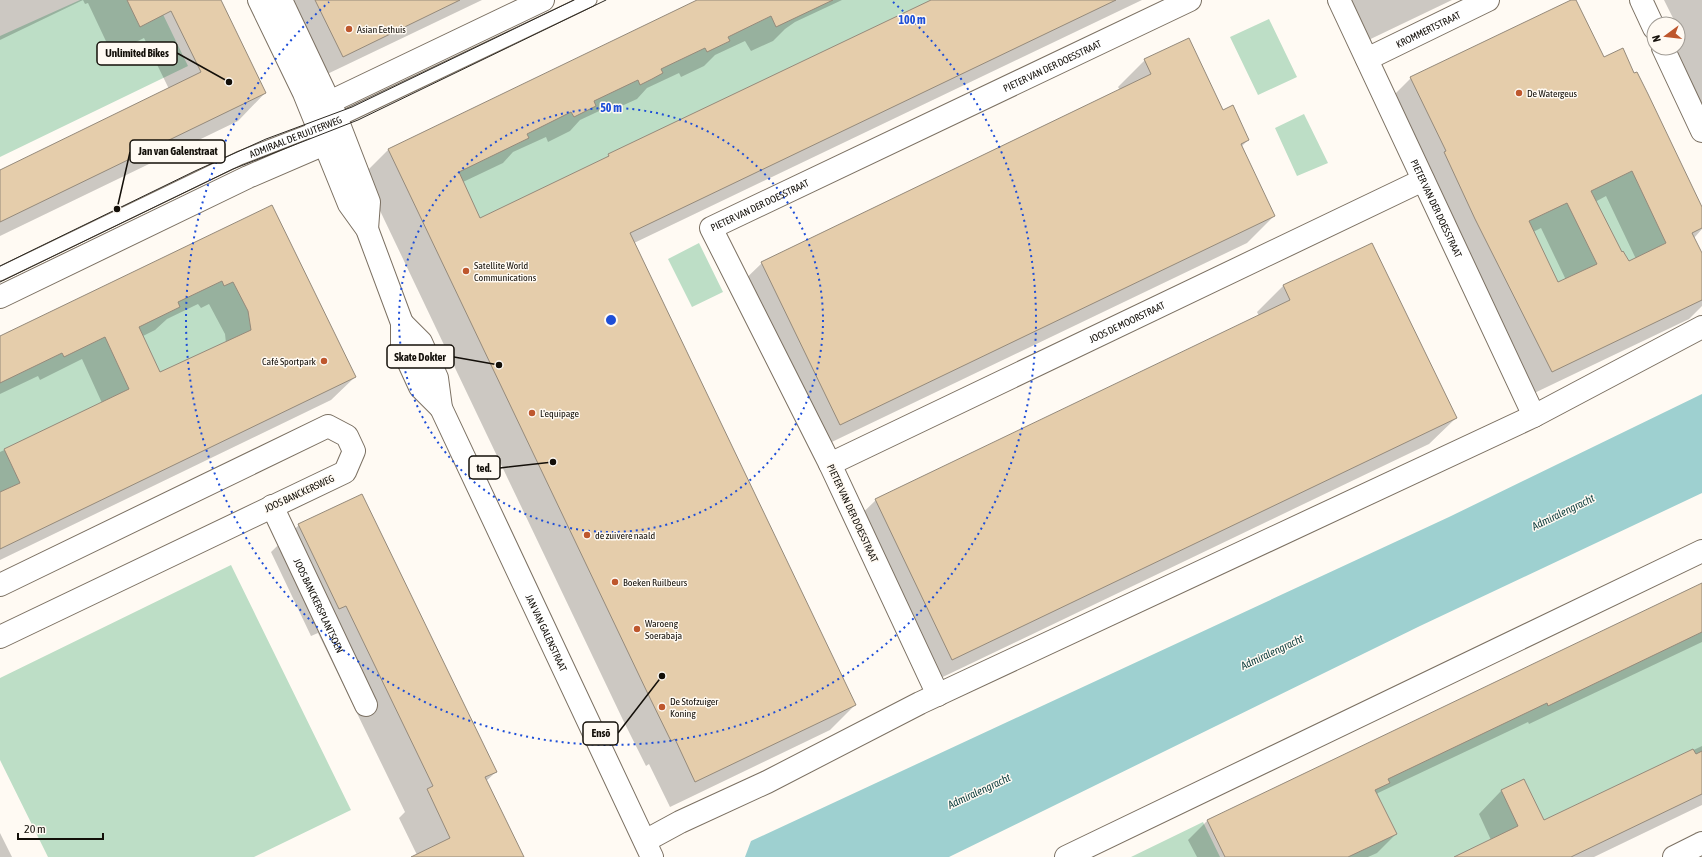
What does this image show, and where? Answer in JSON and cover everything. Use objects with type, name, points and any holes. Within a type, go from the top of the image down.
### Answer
[{"type":"street","name":"JAN VAN GALENSTRAAT","points":[[259,0],[328,124]]},
{"type":"street","name":"JAN VAN GALENSTRAAT","points":[[281,0],[328,124],[349,204],[367,228],[402,323],[422,342],[437,378],[441,408],[648,849]]},
{"type":"street","name":"ADMIRAAL DE RUIJTERWEG","points":[[0,297],[248,177],[328,124],[543,0]]},
{"type":"street","name":"PIETER VAN DER DOESSTRAAT","points":[[938,695],[830,464],[711,228],[1190,0]]},
{"type":"street","name":"PIETER VAN DER DOESSTRAAT","points":[[1339,0],[1368,59],[1534,416]]},
{"type":"street","name":"KROMMERTSTRAAT","points":[[1368,59],[1488,0]]},
{"type":"street","points":[[1641,0],[1648,16]]},
{"type":"street","points":[[1667,56],[1702,131]]},
{"type":"street","name":"JOOS DE MOORSTRAAT","points":[[830,464],[1423,180]]},
{"type":"street","points":[[648,849],[680,822],[774,779],[938,695],[1534,416],[1702,327]]},
{"type":"street","name":"JOOS BANCKERSWEG","points":[[0,585],[328,426],[347,436],[354,451],[345,472],[0,637]]},
{"type":"street","name":"JOOS BANCKERSPLANTSOEN","points":[[272,506],[366,705]]},
{"type":"street","points":[[1066,857],[1702,551]]},
{"type":"street","points":[[1674,857],[1702,843]]},
{"type":"lane","name":"ADMIRAAL DE RUIJTERWEG","points":[[0,274],[240,158],[328,124],[590,0]]},
{"type":"green space","points":[[80,0],[156,0],[188,66],[0,157],[0,36]]},
{"type":"green space","points":[[778,0],[1024,0],[584,212],[816,685],[426,166]]},
{"type":"green space","points":[[1269,19],[1297,77],[1258,95],[1230,37]]},
{"type":"green space","points":[[1601,94],[1679,271],[1574,321],[1488,148]]},
{"type":"green space","points":[[1304,114],[1328,163],[1297,176],[1275,128]]},
{"type":"green space","points":[[278,228],[326,354],[0,526],[0,366]]},
{"type":"green space","points":[[699,243],[723,292],[692,307],[668,259]]},
{"type":"green space","points":[[231,565],[351,810],[254,857],[48,857],[0,760],[0,678]]},
{"type":"green space","points":[[1702,622],[1702,756],[1497,857],[1333,857],[1312,805]]},
{"type":"green space","points":[[1203,822],[1220,857],[1131,857]]},
{"type":"water","name":"Admiralengracht","points":[[1702,394],[1702,493],[1420,626],[949,857],[745,857],[751,841],[1449,517]]},
{"type":"building","points":[[127,0],[221,0],[266,93],[0,222],[0,170],[201,72],[171,11],[140,27]]},
{"type":"building","points":[[315,0],[460,0],[343,57]]},
{"type":"building","points":[[697,0],[833,0],[776,27],[771,16],[728,37],[730,41],[707,52],[705,48],[661,69],[663,73],[640,85],[638,80],[594,101],[596,106],[574,117],[571,112],[527,134],[529,138],[459,172],[480,218],[609,156],[608,154],[931,0],[1116,0],[630,233],[856,705],[695,782],[675,739],[671,741],[648,694],[388,149]]},
{"type":"building","points":[[1571,0],[1576,0],[1604,57],[1623,48],[1634,73],[1637,72],[1648,94],[1702,207],[1702,228],[1692,233],[1702,253],[1702,300],[1552,372],[1475,219],[1444,152],[1446,151],[1410,77]],"holes":[[[1632,171],[1666,243],[1629,261],[1623,251],[1622,252],[1591,191]],[[1567,203],[1597,264],[1558,282],[1529,221]]]},
{"type":"building","points":[[1189,38],[1223,110],[1233,105],[1249,140],[1241,144],[1275,216],[840,425],[761,262],[1151,74],[1144,59]]},
{"type":"building","points":[[272,205],[356,377],[0,549],[0,492],[20,483],[4,449],[129,389],[105,337],[64,357],[62,353],[0,383],[0,336]],"holes":[[[222,281],[224,286],[233,282],[248,311],[251,330],[160,372],[139,327],[180,307],[178,302]]]},
{"type":"building","points":[[1372,243],[1457,418],[952,660],[875,499],[1290,300],[1283,285]]},
{"type":"building","points":[[362,494],[497,772],[485,777],[524,857],[411,857],[450,838],[427,789],[433,786],[346,606],[339,609],[298,524]]},
{"type":"building","points":[[1702,583],[1702,632],[1548,706],[1547,703],[1388,779],[1390,783],[1375,790],[1397,834],[1348,857],[1225,857],[1207,820]]},
{"type":"building","points":[[1693,749],[1696,754],[1702,751],[1702,794],[1571,857],[1454,857],[1518,826],[1501,790],[1524,779],[1544,820]]},
{"type":"tram line","points":[[0,266],[195,171],[266,139],[352,107],[574,0]]},
{"type":"tram line","points":[[0,282],[233,169],[358,120],[606,0]]},
{"type":"place","name":"Asian Eethuis","points":[[349,29]]},
{"type":"place","name":"Unlimited Bikes","points":[[229,82]]},
{"type":"place","name":"De Watergeus","points":[[1519,93]]},
{"type":"place","name":"Jan van Galenstraat","points":[[117,209]]},
{"type":"place","name":"Satellite World Communications","points":[[466,271]]},
{"type":"place","name":"Café Sportpark","points":[[324,361]]},
{"type":"place","name":"Skate Dokter","points":[[499,365]]},
{"type":"place","name":"L'equipage","points":[[532,413]]},
{"type":"place","name":"ted.","points":[[553,462]]},
{"type":"place","name":"de zuivere naald","points":[[587,535]]},
{"type":"place","name":"Boeken Ruilbeurs","points":[[615,582]]},
{"type":"place","name":"Waroeng Soerabaja","points":[[637,629]]},
{"type":"place","name":"Ensō","points":[[662,676]]},
{"type":"place","name":"De Stofzuiger Koning","points":[[662,707]]}]
